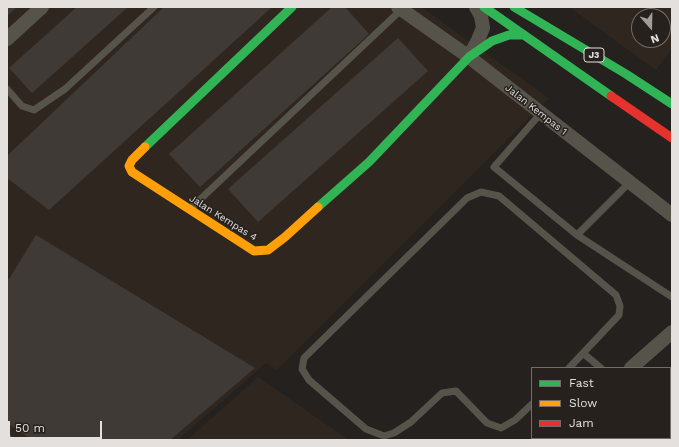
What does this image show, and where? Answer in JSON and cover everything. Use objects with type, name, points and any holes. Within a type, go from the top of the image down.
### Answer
[{"type":"street","points":[[7,39],[42,7]]},
{"type":"street","name":"Jalan Kempas 4","points":[[292,7],[132,160],[129,166],[132,172],[254,251],[268,250],[285,237],[369,162],[469,57],[492,41],[510,35],[523,35]]},
{"type":"street","points":[[469,57],[483,28],[481,16],[476,7]]},
{"type":"street","name":"J3","points":[[484,7],[672,138]]},
{"type":"street","name":"J3","points":[[514,7],[626,74],[672,104]]},
{"type":"street","name":"Jalan Kempas 1","points":[[400,8],[469,57],[672,215]]},
{"type":"street","points":[[632,367],[672,332]]},
{"type":"lane","points":[[7,89],[22,106],[34,110],[65,89],[154,7]]},
{"type":"lane","points":[[189,210],[400,8]]},
{"type":"lane","points":[[541,113],[494,166],[577,235],[672,297]]},
{"type":"lane","points":[[577,235],[630,182]]},
{"type":"lane","points":[[531,405],[515,420],[501,428],[487,423],[456,391],[442,393],[411,422],[394,433],[384,436],[366,429],[309,380],[302,369],[304,358],[467,198],[481,192],[499,196],[616,295],[620,306],[619,316],[570,367]]},
{"type":"lane","points":[[584,354],[599,367]]},
{"type":"lane","points":[[7,436],[10,440]]},
{"type":"shaded area","points":[[7,7],[421,7],[549,98],[277,370],[266,363],[178,440],[9,440],[7,439]]},
{"type":"shaded area","points":[[569,7],[672,7],[672,48],[656,70]]},
{"type":"shaded area","points":[[258,377],[349,440],[187,440]]},
{"type":"building","points":[[7,7],[17,7],[7,16]]},
{"type":"building","points":[[77,7],[128,7],[32,93],[9,68]]},
{"type":"building","points":[[164,7],[272,7],[49,210],[7,178],[7,156]]},
{"type":"building","points":[[332,7],[345,7],[369,34],[200,187],[169,154]]},
{"type":"building","points":[[398,38],[428,71],[258,222],[228,189]]},
{"type":"building","points":[[36,235],[255,368],[170,440],[32,440],[7,423],[7,278],[9,279]]},
{"type":"traffic: fast","points":[[145,147],[292,7]]},
{"type":"traffic: fast","points":[[484,7],[611,96]]},
{"type":"traffic: fast","points":[[514,7],[626,74],[672,104]]},
{"type":"traffic: fast","points":[[318,207],[369,162],[469,57],[492,41],[509,35],[523,35]]},
{"type":"traffic: slow","points":[[145,147],[132,160],[129,166],[132,172],[254,251],[268,250],[285,237],[318,207]]},
{"type":"traffic: jam","points":[[611,96],[672,138]]}]
